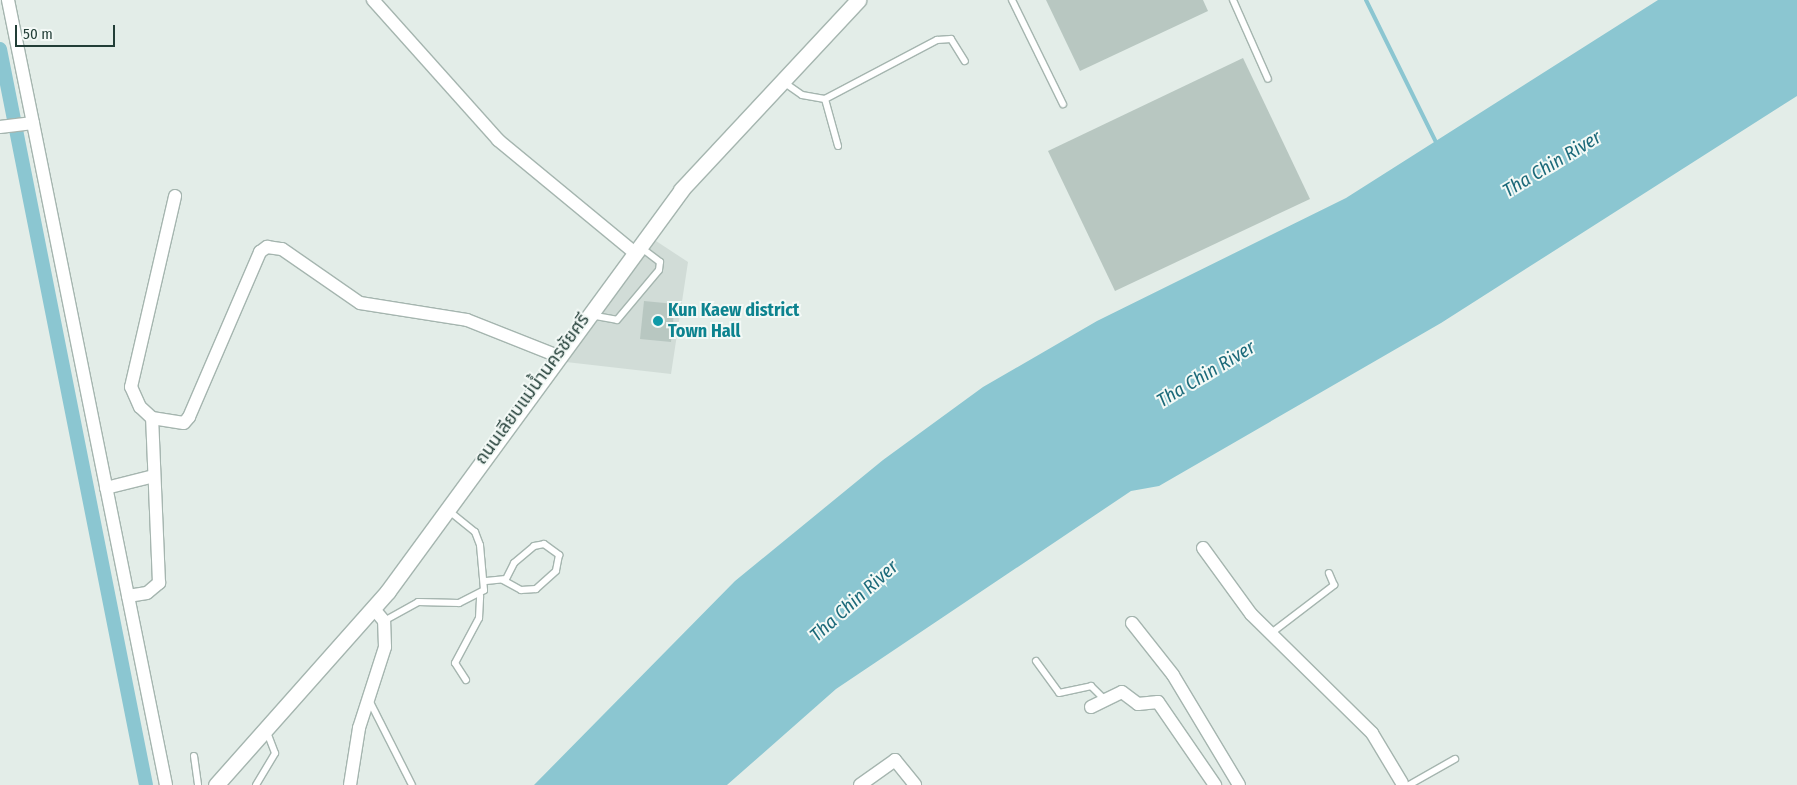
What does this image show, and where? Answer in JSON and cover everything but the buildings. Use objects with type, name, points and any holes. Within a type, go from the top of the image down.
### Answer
[{"type":"main road","name":"ถนนเลียบแม่น้ำนครชัยศรี","points":[[216,785],[374,609],[680,190],[858,0]]},
{"type":"street","points":[[8,0],[31,124],[166,785]]},
{"type":"street","points":[[372,0],[498,140],[636,249]]},
{"type":"street","points":[[0,127],[31,124]]},
{"type":"street","points":[[175,196],[131,387],[140,407],[152,418],[184,423],[189,416],[260,252],[267,247],[282,249],[360,303],[467,320],[558,356]]},
{"type":"street","points":[[128,596],[147,593],[159,583],[152,418]]},
{"type":"street","points":[[106,488],[154,476]]},
{"type":"street","points":[[1203,548],[1270,634],[1372,733],[1401,784]]},
{"type":"street","points":[[350,785],[368,699],[385,647],[384,621],[374,609]]},
{"type":"street","points":[[1132,623],[1173,676],[1239,785]]},
{"type":"street","points":[[1091,707],[1104,698],[1122,692],[1138,704],[1158,702],[1216,785]]},
{"type":"street","points":[[860,785],[895,760],[915,785]]},
{"type":"lane","points":[[1012,0],[1063,104]]},
{"type":"lane","points":[[1233,0],[1268,79]]},
{"type":"lane","points":[[781,80],[802,95],[825,99],[937,40],[951,39],[965,61]]},
{"type":"lane","points":[[825,99],[838,146]]},
{"type":"lane","points":[[587,315],[617,320],[659,270],[660,262],[636,249]]},
{"type":"lane","points":[[446,508],[475,532],[486,582],[480,596],[479,618],[455,663],[466,680]]},
{"type":"lane","points":[[486,582],[503,580],[521,590],[536,589],[556,571],[559,555],[544,544],[534,546],[503,580]]},
{"type":"lane","points":[[1270,634],[1334,585],[1328,573]]},
{"type":"lane","points":[[384,621],[418,602],[458,603],[480,596]]},
{"type":"lane","points":[[1036,661],[1059,693],[1091,686],[1104,698]]},
{"type":"lane","points":[[368,699],[412,785]]},
{"type":"lane","points":[[256,785],[275,752],[266,730]]},
{"type":"lane","points":[[194,756],[198,785]]},
{"type":"lane","points":[[1401,784],[1455,759]]},
{"type":"shaded area","points":[[653,239],[688,262],[671,374],[566,362]]},
{"type":"water","name":"Tha Chin River","points":[[1658,0],[1797,0],[1797,96],[1441,323],[1159,486],[1131,491],[836,689],[727,785],[534,785],[735,581],[883,460],[983,387],[1097,321],[1346,198]]},
{"type":"waterway","points":[[1366,0],[1437,144]]},
{"type":"waterway","points":[[0,49],[146,785]]},
{"type":"place","name":"Kun Kaew district Town Hall","points":[[658,321]]}]
